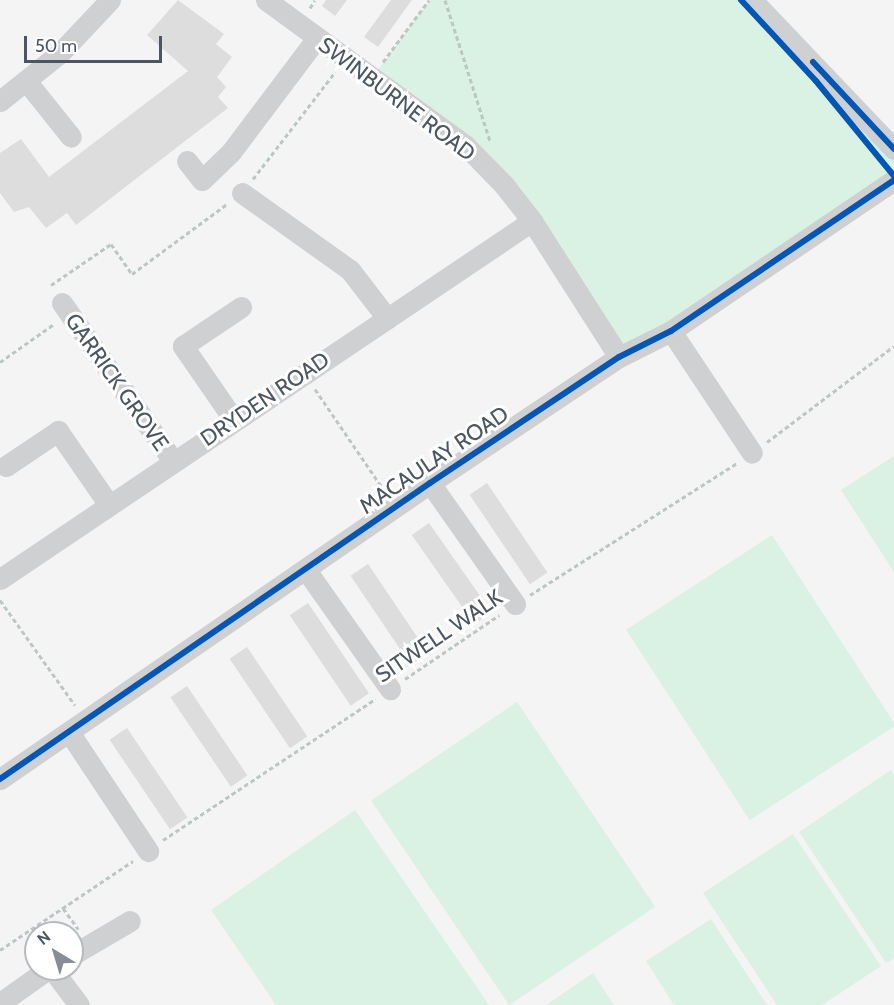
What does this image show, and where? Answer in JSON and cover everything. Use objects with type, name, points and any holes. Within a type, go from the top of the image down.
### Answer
[{"type":"street","points":[[0,101],[27,82],[60,53],[110,0]]},
{"type":"street","name":"SWINBURNE ROAD","points":[[266,0],[465,145],[504,185],[532,221],[619,357]]},
{"type":"street","points":[[752,0],[894,149]]},
{"type":"street","points":[[187,161],[202,180],[231,152],[317,38]]},
{"type":"street","points":[[27,82],[71,136]]},
{"type":"street","name":"MACAULAY ROAD","points":[[0,779],[430,483],[619,357],[671,331],[894,180]]},
{"type":"street","points":[[242,194],[350,270],[387,318]]},
{"type":"street","name":"DRYDEN ROAD","points":[[0,579],[532,221]]},
{"type":"street","name":"GARRICK GROVE","points":[[62,303],[173,461]]},
{"type":"street","points":[[234,420],[183,346],[241,307]]},
{"type":"street","points":[[671,331],[752,453]]},
{"type":"street","points":[[6,466],[58,431],[109,505]]},
{"type":"street","name":"MACAULAY ROAD","points":[[430,483],[515,604]]},
{"type":"street","points":[[306,570],[390,689]]},
{"type":"street","points":[[78,727],[148,850]]},
{"type":"street","points":[[84,948],[130,921]]},
{"type":"street","points":[[0,1003],[32,981]]},
{"type":"street","points":[[60,981],[79,1005]]},
{"type":"path","points":[[372,78],[429,0]]},
{"type":"path","points":[[445,0],[494,152]]},
{"type":"path","points":[[0,362],[59,321],[51,310],[62,303],[50,286],[111,244],[132,274],[242,194],[345,59]]},
{"type":"path","points":[[304,373],[396,507]]},
{"type":"path","points":[[0,600],[78,727]]},
{"type":"path","points":[[63,908],[69,921]]},
{"type":"green space","points":[[429,0],[752,0],[894,149],[894,180],[619,357],[465,145],[372,78]]},
{"type":"green space","points":[[894,456],[894,572],[841,490]]},
{"type":"green space","points":[[772,535],[894,723],[894,726],[750,820],[626,630]]},
{"type":"green space","points":[[517,702],[655,907],[509,1005],[371,800]]},
{"type":"green space","points":[[891,770],[894,775],[894,958],[886,963],[799,832]]},
{"type":"green space","points":[[355,810],[489,1005],[276,1005],[211,910]]},
{"type":"green space","points":[[793,834],[881,966],[822,1005],[777,1005],[703,893]]},
{"type":"green space","points":[[711,919],[767,1005],[674,1005],[646,961]]},
{"type":"green space","points":[[593,973],[614,1005],[546,1005]]},
{"type":"building","points":[[178,0],[224,34],[216,44],[232,57],[217,77],[226,87],[218,97],[228,108],[76,225],[67,213],[46,228],[29,207],[14,212],[0,193],[0,153],[21,139],[49,177],[188,71],[147,35]]},
{"type":"building","points":[[326,0],[347,0],[335,16],[322,6]]},
{"type":"building","points":[[391,0],[412,0],[378,47],[364,37]]},
{"type":"building","points":[[487,483],[547,573],[530,584],[470,495]]},
{"type":"building","points":[[429,523],[492,612],[474,624],[412,535]]},
{"type":"building","points":[[368,564],[428,654],[411,665],[351,576]]},
{"type":"building","points":[[308,603],[369,693],[351,706],[290,615]]},
{"type":"building","points":[[247,647],[307,737],[290,748],[230,659]]},
{"type":"building","points":[[187,686],[247,776],[231,787],[170,697]]},
{"type":"building","points":[[127,728],[187,818],[170,829],[110,740]]},
{"type":"cycle path","points":[[741,0],[816,81],[894,176]]},
{"type":"cycle path","points":[[813,62],[894,149]]},
{"type":"cycle path","points":[[0,779],[430,483],[619,357],[671,331],[894,180]]}]
